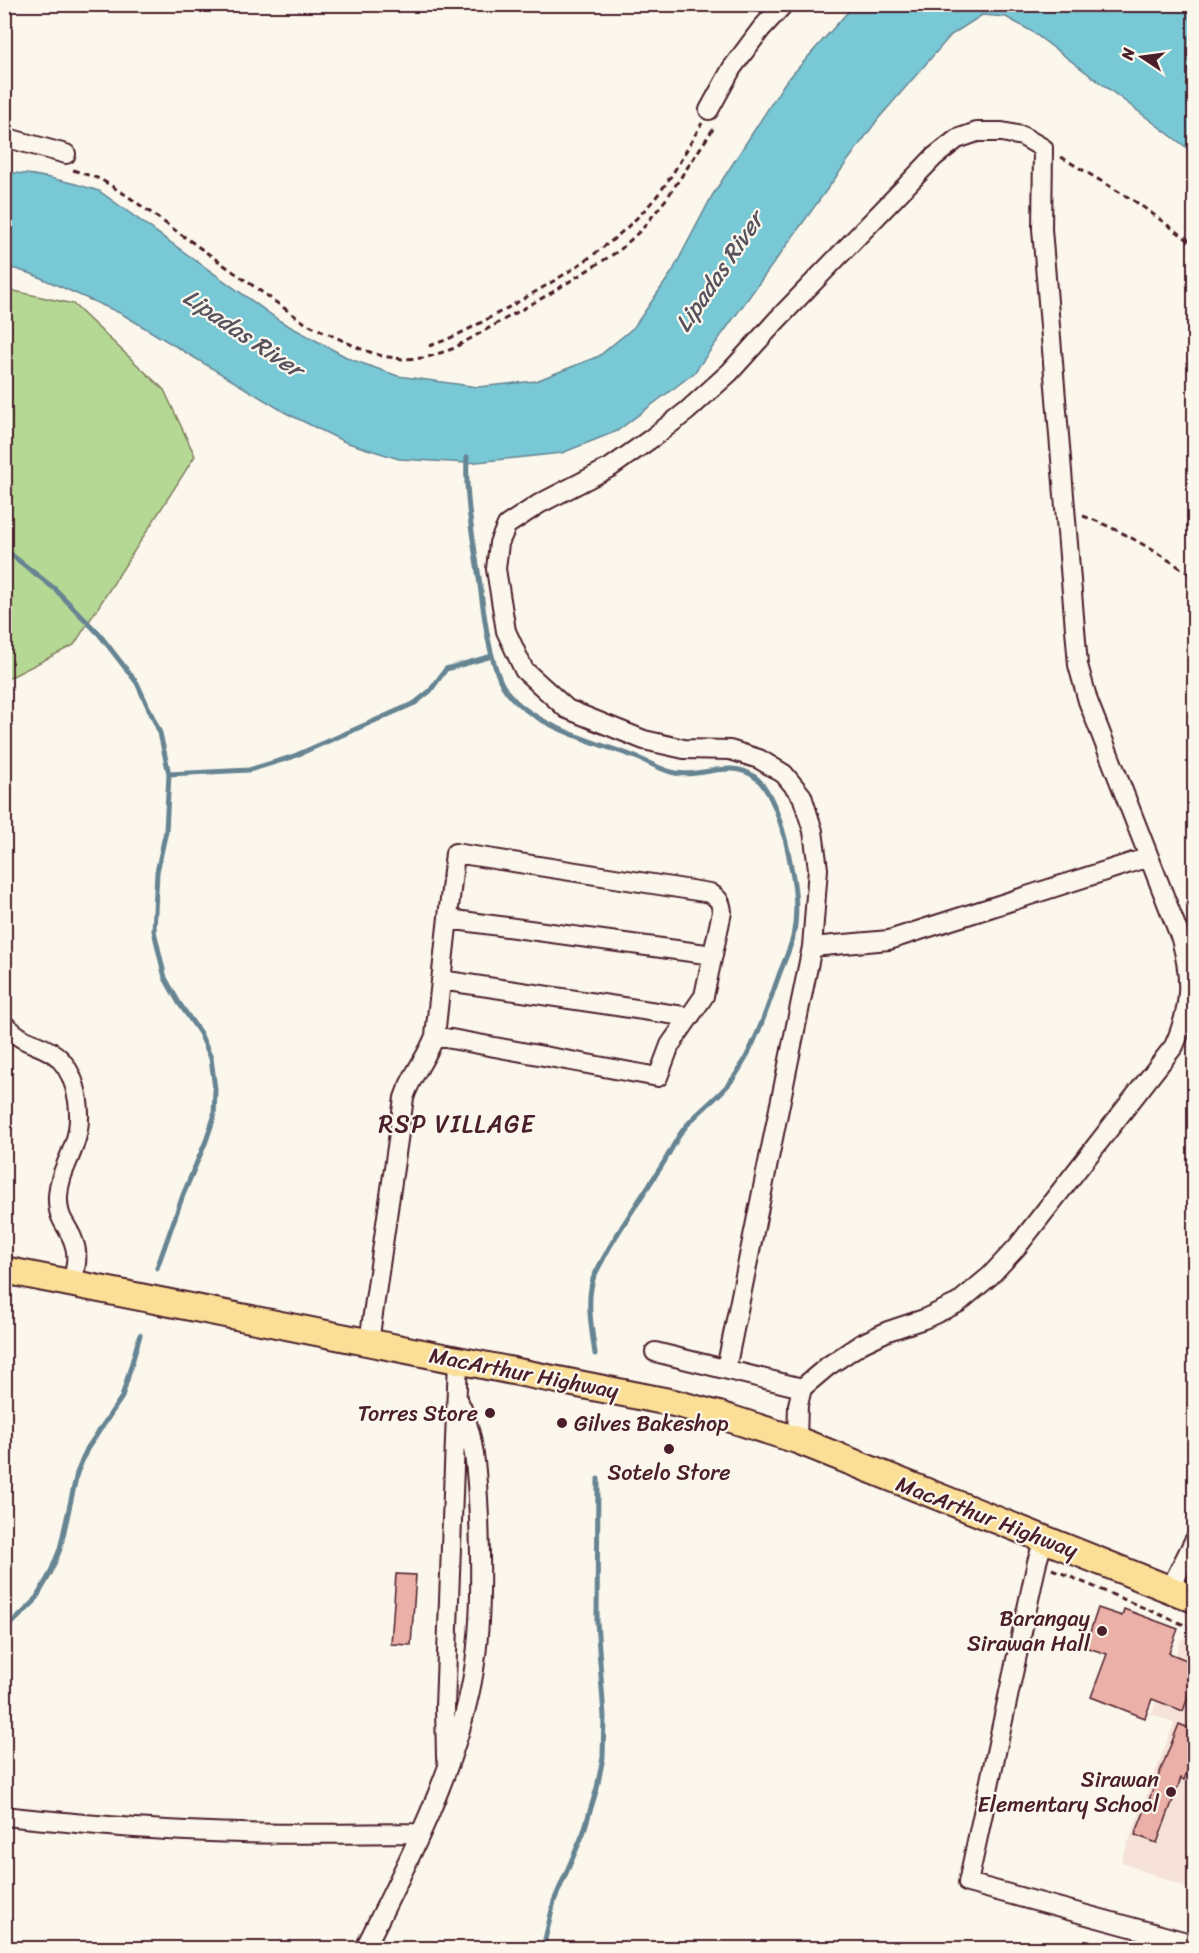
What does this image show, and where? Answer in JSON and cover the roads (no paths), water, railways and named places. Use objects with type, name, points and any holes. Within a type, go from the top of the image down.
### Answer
[{"type":"highway","name":"MacArthur Highway","points":[[4,1270],[686,1406],[730,1418],[797,1440],[1041,1551],[1170,1589],[1194,1599]]},
{"type":"street","points":[[712,118],[732,68],[761,29],[784,4]]},
{"type":"street","points":[[726,1369],[812,947],[819,869],[813,831],[802,796],[784,774],[759,759],[730,750],[684,749],[644,740],[567,709],[524,670],[506,631],[496,568],[499,543],[507,525],[539,504],[610,467],[687,411],[730,372],[934,157],[957,139],[977,132],[1002,132],[1022,136],[1043,148],[1042,229],[1078,665],[1088,701],[1176,926],[1186,958],[1189,980],[1188,1005],[1184,1025],[1174,1046],[1017,1248],[990,1276],[958,1303],[861,1344],[828,1366],[802,1388],[798,1405],[797,1440]]},
{"type":"street","points":[[4,137],[69,161]]},
{"type":"street","points":[[369,1342],[404,1098],[409,1082],[429,1051],[435,1036],[455,853],[710,893],[721,903],[722,912],[704,996],[670,1045],[658,1077],[435,1036]]},
{"type":"street","points":[[812,947],[889,940],[1149,857]]},
{"type":"street","points":[[448,919],[713,955]]},
{"type":"street","points":[[441,980],[690,1017]]},
{"type":"street","points":[[4,1025],[22,1038],[58,1057],[69,1073],[76,1095],[78,1131],[60,1177],[58,1198],[62,1222],[74,1242],[76,1251],[72,1284]]},
{"type":"street","points":[[655,1352],[802,1388]]},
{"type":"street","points":[[447,1769],[445,1707],[458,1360]]},
{"type":"street","points":[[365,1948],[420,1833],[447,1769],[462,1726],[471,1689],[477,1645],[479,1590],[478,1486],[466,1418],[457,1398]]},
{"type":"street","points":[[1170,1589],[1194,1541]]},
{"type":"street","points":[[1041,1551],[968,1883],[1194,1944]]},
{"type":"street","points":[[4,1816],[130,1828],[208,1832],[310,1835],[420,1833]]},
{"type":"water","name":"Lipadas River","points":[[854,5],[1194,5],[1194,153],[1031,31],[1006,17],[982,15],[951,35],[878,119],[694,373],[617,431],[562,453],[467,463],[399,459],[345,442],[286,413],[122,314],[32,274],[5,266],[5,172],[29,174],[76,184],[99,191],[280,321],[350,359],[398,376],[478,387],[536,381],[599,356],[634,327],[672,272],[712,196],[784,84]]},
{"type":"waterway","points":[[467,457],[470,518],[486,630],[500,680],[509,695],[540,719],[661,769],[681,774],[735,769],[755,777],[768,794],[779,819],[794,884],[796,911],[793,937],[749,1052],[729,1084],[695,1116],[680,1135],[627,1218],[593,1279],[590,1307],[595,1354]]},
{"type":"waterway","points":[[4,549],[55,589],[99,634],[137,683],[160,733],[169,774],[166,831],[157,872],[154,931],[165,978],[200,1033],[211,1058],[215,1089],[214,1117],[157,1268]]},
{"type":"waterway","points":[[169,774],[249,770],[292,757],[415,703],[430,691],[446,669],[492,656]]},
{"type":"waterway","points":[[4,1631],[34,1602],[50,1574],[60,1549],[77,1473],[87,1449],[122,1397],[140,1335]]},
{"type":"waterway","points":[[543,1948],[554,1901],[583,1834],[597,1788],[603,1757],[604,1716],[597,1622],[598,1479]]},
{"type":"place","name":"Torres Store","points":[[490,1413]]},
{"type":"place","name":"Gilves Bakeshop","points":[[562,1423]]},
{"type":"place","name":"Sotelo Store","points":[[669,1449]]},
{"type":"place","name":"Barangay Sirawan Hall","points":[[1102,1631]]},
{"type":"place","name":"Sirawan Elementary School","points":[[1171,1792]]},
{"type":"district","name":"RSP VILLAGE","points":[[457,1124]]}]
